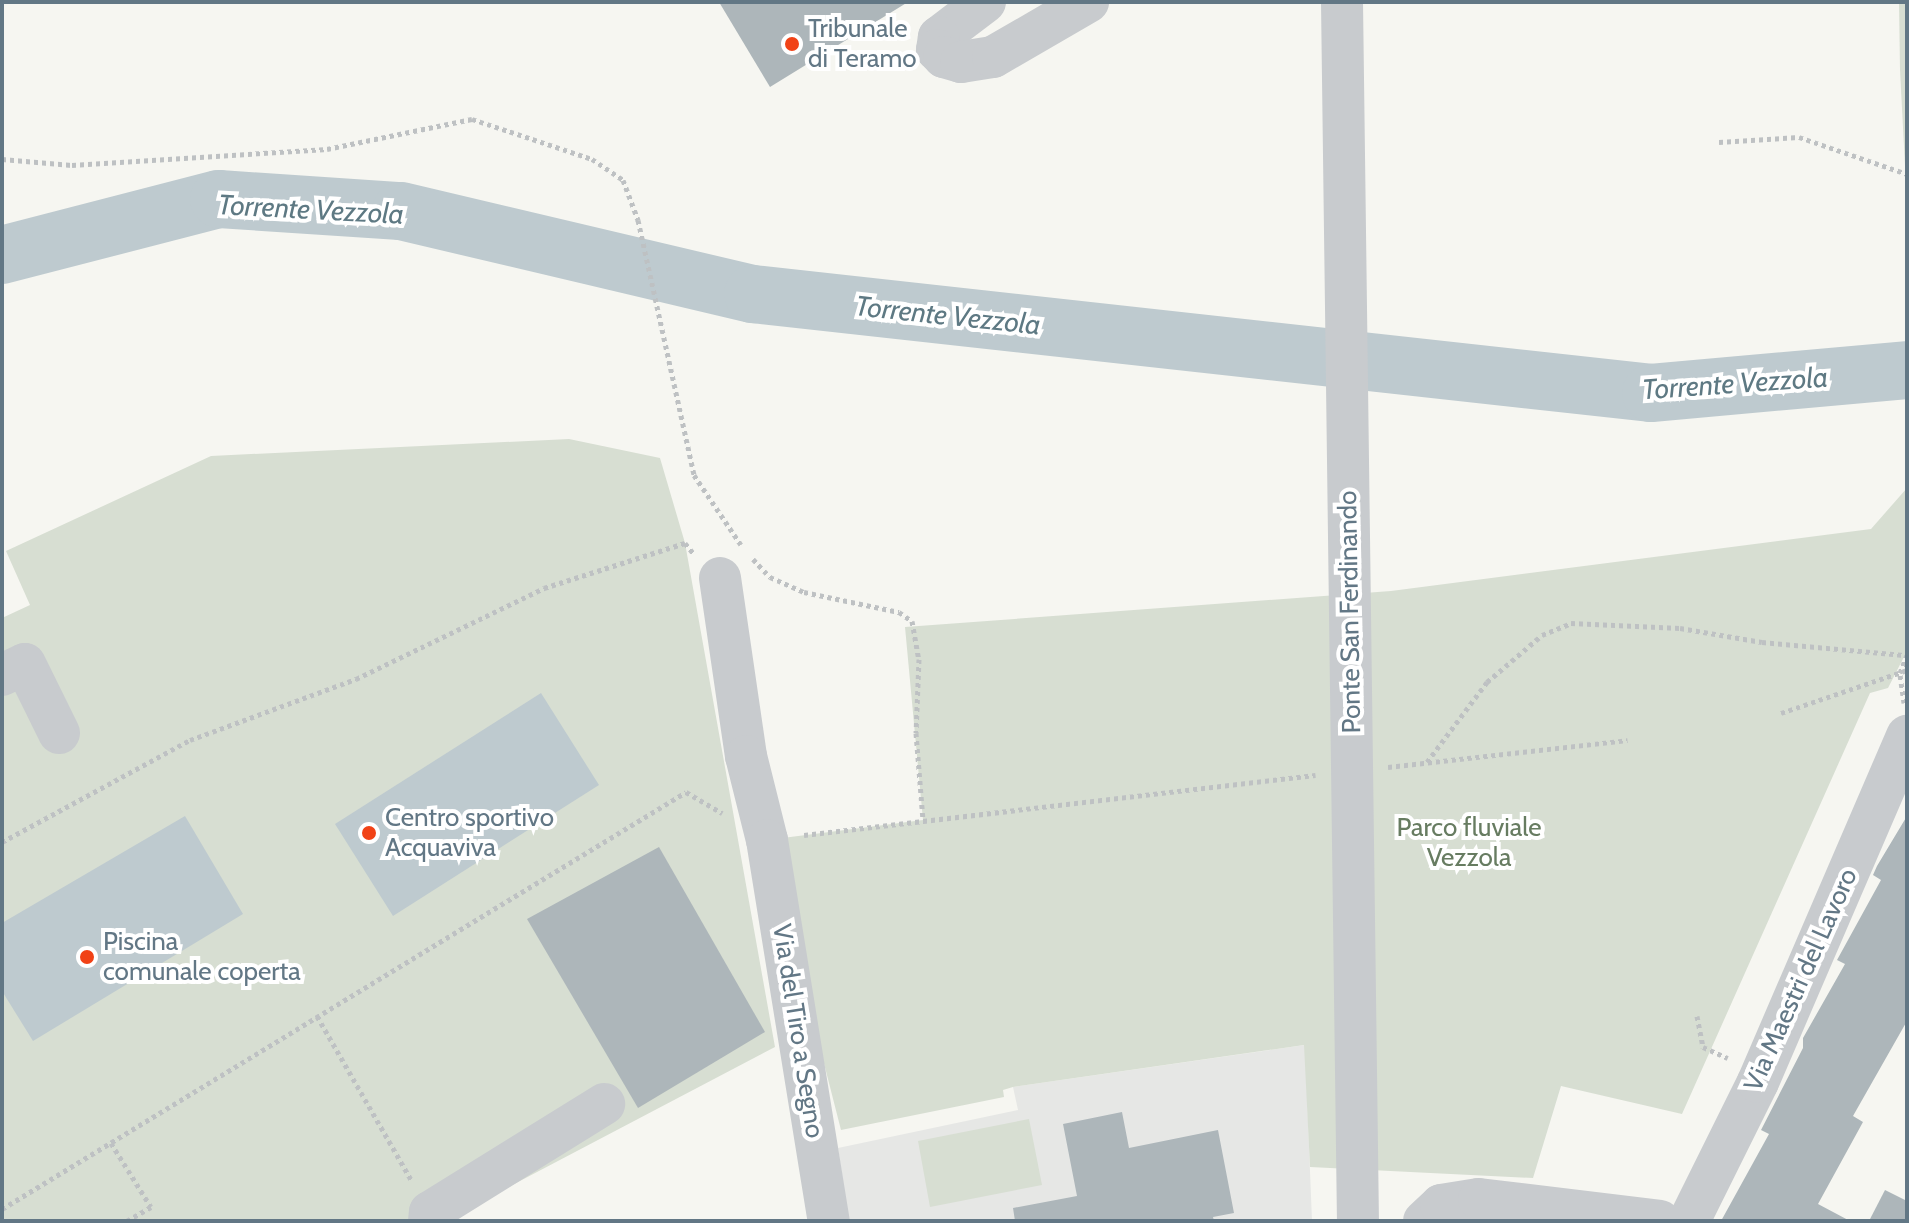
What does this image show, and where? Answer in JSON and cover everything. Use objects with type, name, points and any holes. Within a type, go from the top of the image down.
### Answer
[{"type":"street","points":[[985,2],[939,37],[937,50],[944,57],[961,62],[993,57],[1088,2]]},
{"type":"street","name":"Ponte San Ferdinando","points":[[1342,2],[1358,1221]]},
{"type":"street","name":"Via del Tiro a Segno","points":[[720,578],[746,756],[767,840],[829,1221]]},
{"type":"street","points":[[2,675],[25,664],[59,733]]},
{"type":"street","name":"Via Maestri del Lavoro","points":[[1689,1221],[1762,1072],[1907,736]]},
{"type":"street","points":[[429,1217],[604,1104]]},
{"type":"street","points":[[1424,1221],[1441,1205],[1479,1199],[1660,1221]]},
{"type":"path","points":[[2,159],[72,165],[327,149],[472,119],[592,159],[623,180],[638,220],[694,475],[723,524],[770,577],[804,592],[899,612],[912,621],[919,659],[916,733],[923,820]]},
{"type":"path","points":[[1719,142],[1799,137],[1907,174]]},
{"type":"path","points":[[2,842],[190,740],[356,679],[544,588],[649,552]]},
{"type":"path","points":[[1427,762],[1487,682],[1542,635],[1571,623],[1680,628],[1762,642],[1907,654],[1900,673]]},
{"type":"path","points":[[1781,713],[1907,670]]},
{"type":"path","points":[[1379,768],[1627,740]]},
{"type":"path","points":[[767,840],[1332,773]]},
{"type":"path","points":[[2,1209],[686,792]]},
{"type":"path","points":[[317,1016],[429,1217]]},
{"type":"path","points":[[1697,1016],[1703,1047],[1762,1072]]},
{"type":"path","points":[[111,1143],[151,1207],[127,1221]]},
{"type":"shaded area","points":[[541,693],[599,785],[393,916],[335,824]]},
{"type":"shaded area","name":"Piscina comunale coperta","points":[[185,816],[243,914],[33,1041],[2,991],[2,923]]},
{"type":"shaded area","points":[[1305,1045],[1312,1221],[849,1221],[838,1148],[1018,1110],[1013,1087]]},
{"type":"green space","points":[[1899,2],[1907,2],[1907,204],[1900,70]]},
{"type":"green space","name":"Centro sportivo Acquaviva","points":[[569,439],[660,458],[685,543],[775,1047],[444,1221],[2,1221],[2,618],[30,605],[6,551],[211,456]]},
{"type":"green space","name":"Parco fluviale Vezzola","points":[[1907,488],[1907,651],[1888,688],[1870,693],[1682,1114],[1561,1086],[1533,1178],[1310,1167],[1304,1045],[1013,1087],[1003,1090],[1004,1097],[841,1130],[767,840],[923,820],[905,627],[1391,591],[1871,529]]},
{"type":"green space","points":[[1029,1119],[1042,1185],[930,1207],[918,1141]]},
{"type":"building","name":"Tribunale di Teramo","points":[[719,2],[908,2],[770,87]]},
{"type":"building","points":[[1907,816],[1907,1021],[1853,1116],[1863,1122],[1818,1204],[1850,1221],[1721,1221],[1769,1134],[1761,1130],[1803,1048],[1803,1038],[1845,964],[1837,960],[1881,880],[1873,875],[1877,866]]},
{"type":"building","points":[[659,847],[765,1032],[638,1108],[527,919]]},
{"type":"building","points":[[1122,1112],[1129,1148],[1218,1130],[1234,1213],[1213,1217],[1214,1221],[1015,1221],[1013,1208],[1077,1196],[1063,1124]]},
{"type":"building","points":[[1885,1190],[1907,1201],[1907,1221],[1869,1221]]},
{"type":"waterway","name":"Torrente Vezzola","points":[[2,255],[219,199],[401,211],[753,294],[1651,393],[1907,370]]},
{"type":"place","name":"Tribunale di Teramo","points":[[792,44]]},
{"type":"place","name":"Centro sportivo Acquaviva","points":[[369,833]]},
{"type":"place","name":"Piscina comunale coperta","points":[[87,957]]}]
